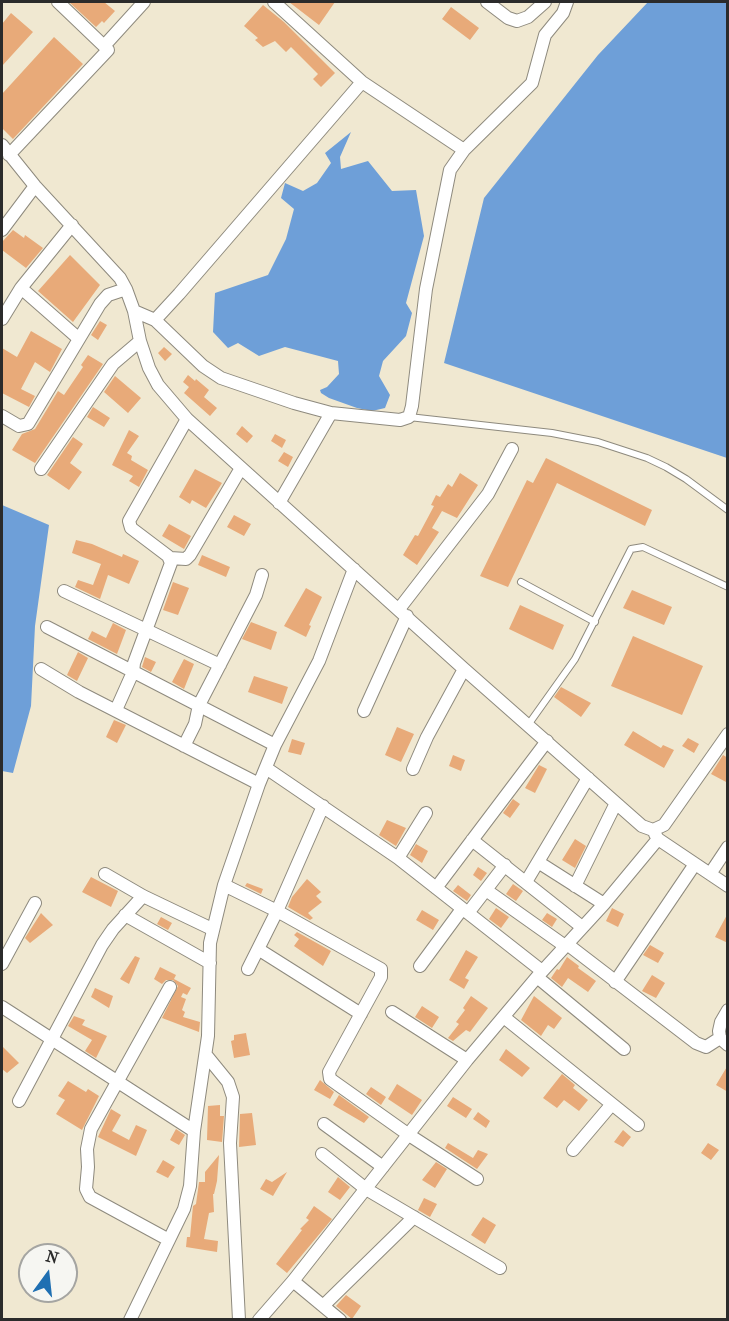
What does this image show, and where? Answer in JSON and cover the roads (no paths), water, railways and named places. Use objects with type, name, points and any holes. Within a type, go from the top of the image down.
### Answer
[{"type":"street","points":[[58,2],[108,50],[5,150],[120,278],[134,311],[140,341],[149,368],[158,385],[187,419],[642,826],[728,886]]},
{"type":"street","points":[[104,46],[144,2]]},
{"type":"street","points":[[487,2],[508,18],[517,21],[528,17],[545,2]]},
{"type":"street","points":[[134,311],[155,320],[212,373],[294,403],[331,413],[400,420],[409,417],[426,290],[450,170],[464,150],[532,83],[544,35],[563,13],[567,2]]},
{"type":"street","points":[[278,3],[362,82],[464,150]]},
{"type":"street","points":[[155,320],[362,82]]},
{"type":"street","points":[[2,230],[35,186]]},
{"type":"street","points":[[2,319],[21,288],[72,225]]},
{"type":"street","points":[[21,288],[78,338]]},
{"type":"street","points":[[2,416],[19,426],[28,424],[100,304],[108,295],[126,289]]},
{"type":"street","points":[[41,469],[113,364],[140,341]]},
{"type":"street","points":[[279,502],[331,413]]},
{"type":"street","points":[[187,419],[129,521],[131,528],[170,558],[186,559],[241,468]]},
{"type":"street","points":[[364,711],[403,613],[488,494],[512,449]]},
{"type":"street","points":[[116,710],[133,672],[134,663],[170,569],[170,558]]},
{"type":"street","points":[[130,1320],[184,1209],[189,1193],[194,1131],[208,1036],[212,929],[224,885],[259,784],[276,745],[320,661],[354,569]]},
{"type":"street","points":[[184,746],[195,724],[199,705],[256,595],[262,575]]},
{"type":"street","points":[[64,591],[220,665]]},
{"type":"street","points":[[47,627],[276,745]]},
{"type":"street","points":[[40,669],[79,692],[259,784]]},
{"type":"street","points":[[413,769],[427,737],[464,669]]},
{"type":"street","points":[[259,1320],[293,1281],[467,1060],[540,974],[604,904],[664,825],[728,734]]},
{"type":"street","points":[[436,888],[547,741]]},
{"type":"street","points":[[267,768],[398,858],[540,974],[624,1049]]},
{"type":"street","points":[[526,882],[588,778]]},
{"type":"street","points":[[575,886],[616,803]]},
{"type":"street","points":[[248,969],[277,911],[323,806]]},
{"type":"street","points":[[398,858],[426,813]]},
{"type":"street","points":[[472,840],[582,927]]},
{"type":"street","points":[[710,874],[728,847]]},
{"type":"street","points":[[538,862],[604,904]]},
{"type":"street","points":[[615,982],[695,864]]},
{"type":"street","points":[[420,966],[505,865]]},
{"type":"street","points":[[105,874],[143,896],[212,929]]},
{"type":"street","points":[[224,885],[277,911],[381,969],[381,977],[329,1072],[330,1079],[409,1135],[477,1179]]},
{"type":"street","points":[[486,890],[566,945],[701,1046],[711,1046],[724,1041],[719,1026],[728,1010]]},
{"type":"street","points":[[19,1101],[102,945],[143,896]]},
{"type":"street","points":[[2,964],[35,903]]},
{"type":"street","points":[[125,915],[210,963]]},
{"type":"street","points":[[258,949],[361,1014]]},
{"type":"street","points":[[169,1240],[87,1194],[88,1138],[170,987]]},
{"type":"street","points":[[2,1007],[194,1131]]},
{"type":"street","points":[[392,1012],[467,1060]]},
{"type":"street","points":[[505,1017],[638,1125]]},
{"type":"street","points":[[206,1055],[228,1082],[233,1097],[230,1143],[239,1320]]},
{"type":"street","points":[[573,1150],[612,1104]]},
{"type":"street","points":[[324,1125],[383,1167]]},
{"type":"street","points":[[322,1154],[366,1189],[500,1268]]},
{"type":"street","points":[[324,1305],[414,1217]]},
{"type":"street","points":[[293,1281],[340,1320]]},
{"type":"lane","points":[[409,417],[552,433],[598,442],[647,458],[666,467],[686,478],[728,510]]},
{"type":"lane","points":[[528,725],[575,659],[631,549],[643,547],[728,587]]},
{"type":"lane","points":[[521,582],[595,622]]},
{"type":"water","points":[[648,2],[727,2],[727,458],[444,363],[484,198],[598,55]]},
{"type":"water","points":[[351,132],[340,157],[341,169],[368,161],[392,191],[416,190],[424,236],[406,303],[412,313],[406,336],[383,361],[379,376],[390,395],[385,408],[372,411],[357,408],[321,393],[320,390],[327,387],[339,374],[338,361],[285,347],[259,356],[238,343],[228,348],[213,332],[215,293],[268,275],[286,239],[294,209],[281,198],[285,183],[303,191],[317,183],[331,163],[325,153]]},
{"type":"water","points":[[2,505],[49,525],[35,626],[31,706],[13,773],[2,771]]}]
